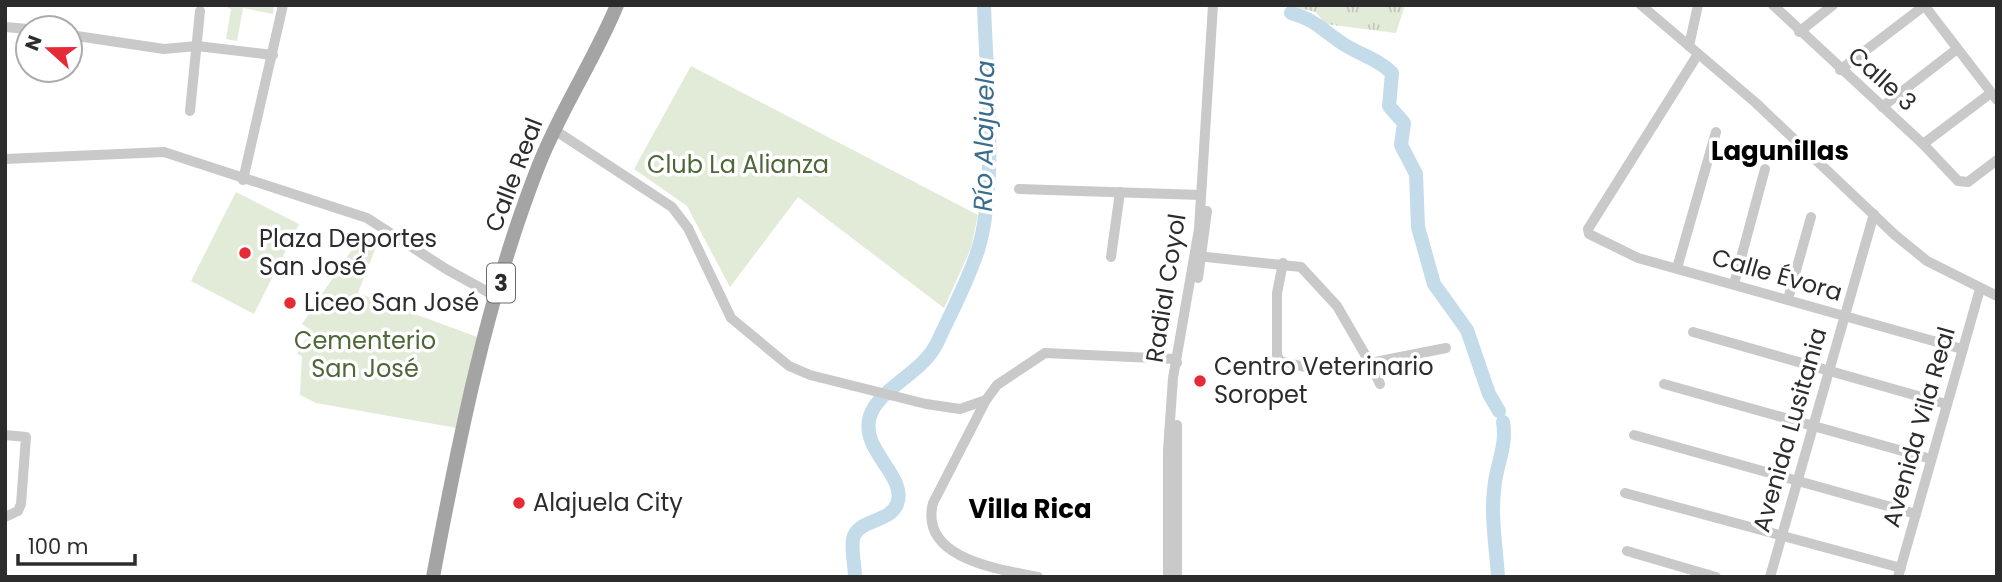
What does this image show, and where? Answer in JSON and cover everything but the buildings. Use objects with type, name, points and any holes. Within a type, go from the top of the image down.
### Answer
[{"type":"main road","name":"Calle Real","points":[[433,577],[452,477],[523,204],[553,129],[602,41],[617,5]]},
{"type":"street","points":[[243,180],[283,5]]},
{"type":"street","name":"Radial Coyol","points":[[1173,577],[1168,551],[1179,390],[1206,195],[1213,5],[1206,195]]},
{"type":"street","points":[[1641,5],[1756,103],[1927,261],[1997,296]]},
{"type":"street","points":[[1689,46],[1698,5]]},
{"type":"street","name":"Calle 3","points":[[1773,5],[1840,70],[1923,144],[1962,184],[1997,160]]},
{"type":"street","points":[[1799,32],[1833,5]]},
{"type":"street","points":[[1840,70],[1924,5],[1994,97],[1923,144]]},
{"type":"street","points":[[190,111],[200,11]]},
{"type":"street","points":[[84,37],[164,49],[197,46],[273,55]]},
{"type":"street","points":[[1882,107],[1957,49]]},
{"type":"street","name":"Calle Évora","points":[[1698,54],[1588,229],[1589,234],[1621,251],[1962,349]]},
{"type":"street","points":[[553,129],[672,207],[688,228],[730,318],[740,329],[793,368],[810,375],[960,410],[971,417],[967,431]]},
{"type":"street","points":[[1677,268],[1716,132]]},
{"type":"street","points":[[5,159],[164,152],[243,180],[367,218],[446,270],[497,297]]},
{"type":"street","points":[[1734,284],[1765,169]]},
{"type":"street","points":[[1019,190],[1206,195]]},
{"type":"street","points":[[1111,257],[1120,192]]},
{"type":"street","name":"Avenida Lusitania","points":[[1770,577],[1811,425],[1874,214]]},
{"type":"street","points":[[1788,299],[1811,217]]},
{"type":"street","points":[[1198,256],[1283,262],[1301,267],[1337,306],[1380,384]]},
{"type":"street","name":"Radial Coyol","points":[[1173,577],[1175,359],[1192,270],[1198,256]]},
{"type":"street","points":[[1283,262],[1277,293],[1277,355],[1280,361],[1309,368]]},
{"type":"street","points":[[1192,270],[1187,305],[1192,305]]},
{"type":"street","name":"Avenida Vila Real","points":[[1899,573],[1980,289]]},
{"type":"street","points":[[1183,314],[1188,313],[1187,332]]},
{"type":"street","points":[[1693,332],[1946,404]]},
{"type":"street","points":[[1370,363],[1446,348]]},
{"type":"street","points":[[1038,577],[966,559],[942,541],[932,527],[930,517],[933,503],[967,431],[996,386],[1045,353],[1175,359],[1178,364],[1179,390]]},
{"type":"street","points":[[1664,384],[1931,459]]},
{"type":"street","points":[[960,410],[986,400]]},
{"type":"street","points":[[5,435],[26,437],[21,504],[18,511],[5,517]]},
{"type":"street","points":[[1634,435],[1916,514]]},
{"type":"street","points":[[1625,493],[1782,536],[1899,573]]},
{"type":"street","points":[[1627,551],[1716,577]]},
{"type":"green space","points":[[223,5],[274,5],[273,14],[243,8],[237,41],[226,39],[231,9]]},
{"type":"green space","points":[[1284,5],[1405,5],[1396,33],[1325,24],[1316,12]]},
{"type":"green space","name":"Club La Alianza","points":[[691,66],[978,215],[971,248],[944,308],[798,197],[730,287],[687,206],[634,169]]},
{"type":"green space","name":"Plaza Deportes San José","points":[[236,192],[299,224],[254,314],[191,281]]},
{"type":"green space","name":"Cementerio San José","points":[[365,230],[379,239],[358,293],[480,338],[457,428],[316,403],[300,395],[302,356],[297,354],[311,330],[302,324]]},
{"type":"waterway","name":"Río Alajuela","points":[[855,577],[853,539],[856,533],[867,524],[888,515],[897,504],[899,494],[896,483],[871,440],[868,428],[870,416],[882,397],[922,363],[937,343],[969,273],[984,224],[989,162],[984,5]]},
{"type":"waterway","points":[[1291,13],[1312,22],[1392,73],[1389,106],[1404,123],[1401,145],[1416,174],[1418,227],[1434,284],[1467,330],[1489,394],[1499,411]]},
{"type":"waterway","points":[[1498,577],[1493,506],[1503,445],[1503,422]]},
{"type":"place","name":"Plaza Deportes San José","points":[[245,253]]},
{"type":"place","name":"Liceo San José","points":[[290,303]]},
{"type":"place","name":"Centro Veterinario Soropet","points":[[1200,381]]},
{"type":"place","name":"Alajuela City","points":[[519,503]]},
{"type":"district","name":"Lagunillas","points":[[1780,151]]},
{"type":"district","name":"Villa Rica","points":[[1030,509]]}]
